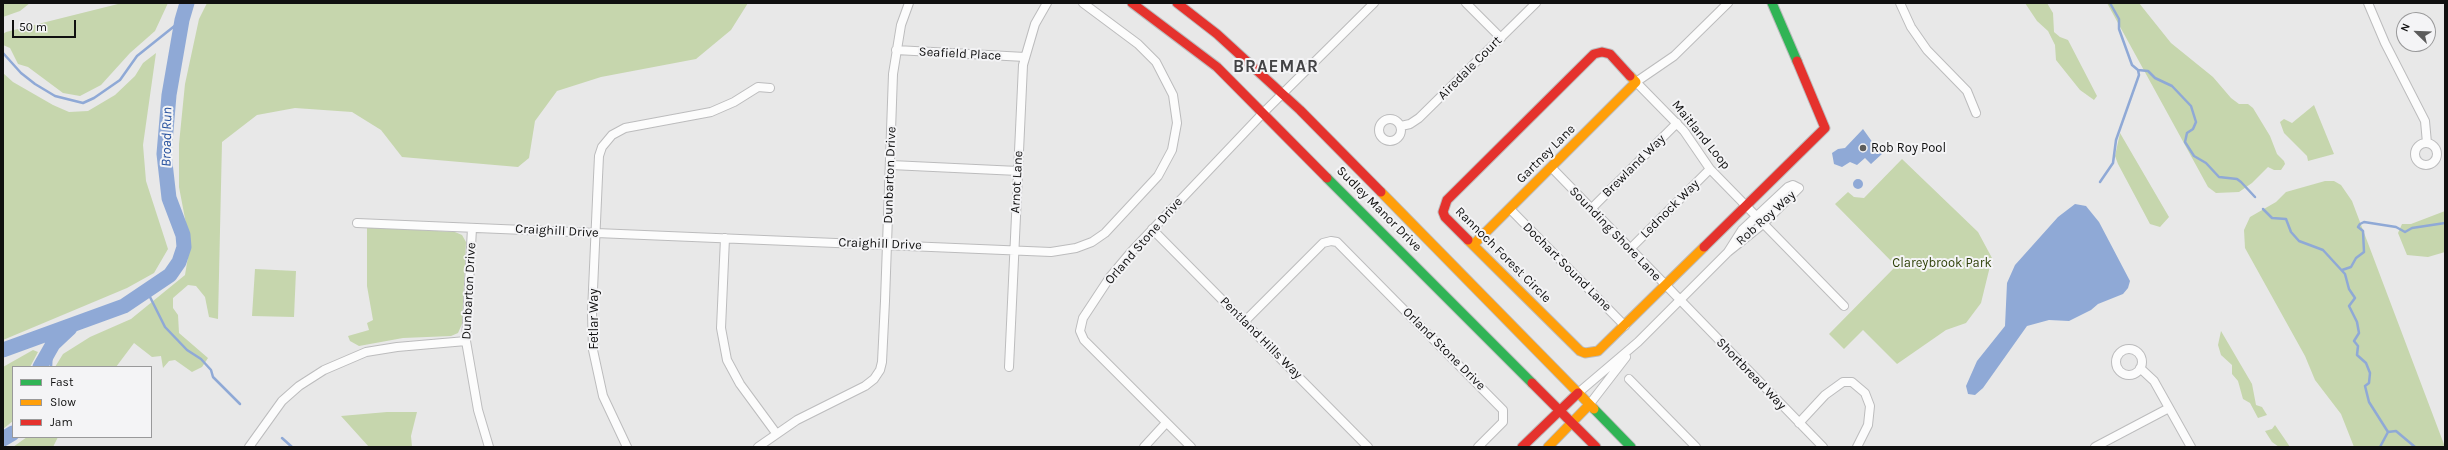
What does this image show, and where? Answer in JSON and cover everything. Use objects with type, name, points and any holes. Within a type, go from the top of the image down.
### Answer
[{"type":"street","name":"Dunbarton Drive","points":[[758,447],[776,433],[825,405],[865,386],[874,379],[880,370],[882,362],[888,245],[892,92],[896,50],[901,25],[909,3]]},
{"type":"street","name":"Arnot Lane","points":[[1009,366],[1025,57],[1035,24],[1046,3]]},
{"type":"street","name":"Craighill Drive","points":[[356,223],[1014,250],[1062,251],[1092,242],[1116,224],[1158,176],[1172,150],[1177,123],[1173,95],[1162,72],[1138,44],[1083,3]]},
{"type":"street","name":"Sudley Manor Drive","points":[[1132,3],[1217,67],[1264,112],[1596,447]]},
{"type":"street","name":"Sudley Manor Drive","points":[[1177,3],[1217,34],[1282,94],[1631,447]]},
{"type":"street","name":"Orland Stone Drive","points":[[1190,447],[1084,340],[1080,330],[1089,308],[1110,277],[1152,229],[1264,112],[1374,3]]},
{"type":"street","points":[[1466,3],[1501,38]]},
{"type":"street","name":"Airedale Court","points":[[1401,126],[1410,124],[1420,118],[1536,3]]},
{"type":"street","points":[[1636,82],[1674,56],[1728,3]]},
{"type":"street","points":[[1746,206],[1825,128],[1772,3]]},
{"type":"street","points":[[1900,3],[1922,44],[1967,91],[1976,113]]},
{"type":"street","points":[[2368,3],[2425,121],[2427,143]]},
{"type":"street","name":"Seafield Place","points":[[896,50],[1025,57]]},
{"type":"street","name":"Rannoch Forest Circle","points":[[1636,82],[1610,54],[1602,52],[1594,54],[1447,200],[1443,212],[1445,217],[1585,353],[1598,351],[1746,206]]},
{"type":"street","name":"Maitland Loop","points":[[1636,82],[1677,123],[1710,169],[1844,306]]},
{"type":"street","name":"Gartney Lane","points":[[1474,244],[1636,82]]},
{"type":"street","name":"Fetlar Way","points":[[627,447],[603,396],[593,350],[592,319],[599,156],[602,146],[612,135],[625,128],[711,112],[734,102],[758,87],[770,88]]},
{"type":"street","name":"Brewland Way","points":[[1591,209],[1677,123]]},
{"type":"street","points":[[890,166],[1018,171]]},
{"type":"street","name":"Sounding Shore Lane","points":[[1551,167],[1679,300]]},
{"type":"street","name":"Lednock Way","points":[[1630,249],[1710,169]]},
{"type":"street","name":"Rob Roy Way","points":[[1578,393],[1638,342],[1728,252],[1763,224],[1799,188],[1793,185],[1788,187],[1742,230],[1728,252]]},
{"type":"street","name":"Dochart Sound Lane","points":[[1510,209],[1625,326]]},
{"type":"street","name":"Dunbarton Drive","points":[[472,228],[466,341],[478,410],[490,447]]},
{"type":"street","name":"Pentland Hills Way","points":[[1152,229],[1245,321],[1368,447]]},
{"type":"street","points":[[725,238],[721,328],[727,360],[740,384],[776,433]]},
{"type":"street","name":"Orland Stone Drive","points":[[1245,321],[1323,243],[1331,241],[1337,242],[1503,410],[1503,422],[1478,447]]},
{"type":"street","name":"Shortbread Way","points":[[1679,300],[1823,447]]},
{"type":"street","points":[[249,447],[282,401],[299,386],[324,370],[366,352],[397,347],[466,341]]},
{"type":"street","name":"Rob Roy Way","points":[[1589,405],[1638,342]]},
{"type":"street","points":[[2140,368],[2154,381],[2192,447]]},
{"type":"street","points":[[1629,379],[1696,447]]},
{"type":"street","points":[[1799,423],[1825,395],[1843,382],[1852,382],[1865,393],[1870,406],[1868,425],[1857,447]]},
{"type":"street","points":[[1522,447],[1578,393]]},
{"type":"street","points":[[1548,447],[1589,405]]},
{"type":"street","points":[[2095,447],[2169,408]]},
{"type":"street","points":[[1144,447],[1166,423]]},
{"type":"green space","points":[[3,3],[30,3],[20,11],[3,17]]},
{"type":"green space","points":[[122,3],[168,3],[155,31],[130,53],[101,85],[80,96],[63,93],[28,67],[18,64],[10,48],[3,45],[3,34],[6,32]]},
{"type":"green space","points":[[207,3],[748,3],[731,30],[696,59],[601,77],[557,91],[535,121],[529,158],[518,167],[402,157],[381,130],[352,112],[295,108],[257,115],[222,142],[218,319],[209,317],[205,297],[196,286],[188,285],[173,298],[173,308],[178,315],[179,333],[208,358],[202,367],[192,372],[175,360],[169,361],[163,368],[161,356],[152,357],[134,343],[117,366],[56,366],[63,354],[90,337],[131,319],[185,275],[190,245],[179,187],[179,144],[185,84],[199,19]]},
{"type":"green space","points":[[2025,3],[2047,3],[2053,13],[2054,32],[2060,37],[2068,40],[2097,96],[2094,100],[2080,90],[2056,60],[2055,45],[2048,31],[2037,21]]},
{"type":"green space","points":[[2107,3],[2139,3],[2171,43],[2213,77],[2231,98],[2239,104],[2248,104],[2253,108],[2270,136],[2277,154],[2284,161],[2285,164],[2281,170],[2274,170],[2268,167],[2252,183],[2239,192],[2216,193],[2208,187]]},
{"type":"green space","points":[[156,53],[143,145],[146,181],[168,249],[154,273],[127,288],[3,340],[3,73],[13,82],[53,105],[69,112],[88,111],[115,95],[135,76],[143,63]]},
{"type":"green space","points":[[2314,105],[2334,154],[2308,161],[2307,156],[2284,133],[2280,122],[2284,119],[2292,123]]},
{"type":"green space","points":[[2120,133],[2169,217],[2160,227],[2150,224],[2118,164],[2115,156]]},
{"type":"green space","name":"Clareybrook Park","points":[[1902,159],[1978,232],[1992,258],[1981,303],[1966,323],[1946,330],[1897,364],[1863,330],[1844,349],[1829,334],[1896,266],[1835,204],[1848,192],[1854,197],[1864,198]]},
{"type":"green space","points":[[2325,181],[2334,181],[2341,185],[2352,201],[2445,447],[2354,447],[2341,414],[2315,380],[2305,356],[2245,248],[2244,230],[2250,217],[2276,202],[2286,192]]},
{"type":"green space","points":[[2445,211],[2445,252],[2428,257],[2407,255],[2398,233],[2402,224],[2411,224]]},
{"type":"green space","points":[[367,227],[455,232],[462,235],[466,242],[462,324],[458,333],[451,336],[403,338],[359,346],[350,341],[348,336],[369,330],[367,323],[373,320],[367,286]]},
{"type":"green space","points":[[255,269],[296,271],[294,317],[252,316]]},
{"type":"green space","points":[[2221,331],[2252,384],[2256,405],[2262,407],[2267,415],[2258,418],[2250,403],[2243,399],[2238,381],[2232,374],[2232,365],[2221,355],[2218,345]]},
{"type":"green space","points":[[33,350],[38,352],[31,366],[12,366],[12,422],[3,429],[3,367]]},
{"type":"green space","points":[[387,412],[417,412],[411,436],[412,447],[369,447],[341,416]]},
{"type":"green space","points":[[2275,425],[2290,447],[2279,447],[2272,442],[2265,431],[2272,429]]},
{"type":"green space","points":[[26,438],[58,438],[53,447],[13,447]]},
{"type":"water","name":"Rob Roy Pool","points":[[1863,129],[1873,143],[1883,149],[1883,153],[1871,164],[1865,158],[1857,165],[1850,162],[1842,167],[1834,164],[1832,153],[1838,149],[1845,148]]},
{"type":"water","points":[[1858,179],[1863,184],[1858,189],[1853,184]]},
{"type":"water","points":[[2075,204],[2086,206],[2099,222],[2130,281],[2128,288],[2123,294],[2098,304],[2091,310],[2069,321],[2049,320],[2027,326],[1983,388],[1975,395],[1968,394],[1966,386],[1977,361],[2005,326],[2007,283],[2015,265],[2058,217]]},
{"type":"waterway","name":"Broad Run","points":[[3,350],[124,306],[170,275],[179,262],[184,247],[183,235],[169,198],[164,154],[169,95],[182,20],[187,3]]},
{"type":"waterway","points":[[2110,3],[2119,19],[2119,29],[2132,65],[2138,70],[2148,71],[2155,78],[2172,86],[2191,106],[2196,122],[2193,129],[2187,133],[2185,142],[2194,156],[2206,163],[2219,177],[2237,179],[2255,197]]},
{"type":"waterway","points":[[3,53],[21,73],[35,84],[55,96],[83,103],[94,98],[120,80],[137,56],[182,20]]},
{"type":"waterway","points":[[2100,182],[2113,163],[2116,140],[2139,75],[2138,70]]},
{"type":"waterway","points":[[2263,209],[2272,218],[2286,219],[2291,232],[2299,241],[2323,250],[2345,274],[2349,289],[2355,298],[2349,306],[2357,322],[2359,333],[2354,341],[2358,346],[2357,355],[2366,363],[2370,373],[2369,383],[2365,386],[2369,402],[2388,432],[2396,431],[2415,447]]},
{"type":"waterway","points":[[2342,270],[2351,267],[2356,258],[2364,252],[2363,231],[2358,227],[2364,222],[2396,227],[2405,232],[2412,228],[2445,223]]},
{"type":"waterway","points":[[147,291],[165,327],[187,350],[201,359],[211,370],[213,377],[240,404]]},
{"type":"waterway","points":[[41,366],[53,344],[70,328]]},
{"type":"waterway","points":[[51,366],[52,346]]},
{"type":"waterway","points":[[2380,447],[2388,432]]},
{"type":"waterway","points":[[3,439],[12,434]]},
{"type":"waterway","points":[[282,438],[292,447]]},
{"type":"traffic: fast","points":[[1772,3],[1797,61]]},
{"type":"traffic: fast","points":[[1327,178],[1532,383]]},
{"type":"traffic: fast","points":[[1594,409],[1631,447]]},
{"type":"traffic: slow","points":[[1474,244],[1636,82],[1630,76]]},
{"type":"traffic: slow","points":[[1381,192],[1594,409]]},
{"type":"traffic: slow","points":[[1468,240],[1580,351],[1585,353],[1598,351],[1704,247]]},
{"type":"traffic: slow","points":[[1548,447],[1589,405]]},
{"type":"traffic: jam","points":[[1132,3],[1217,67],[1327,178]]},
{"type":"traffic: jam","points":[[1177,3],[1217,34],[1300,110],[1381,192]]},
{"type":"traffic: jam","points":[[1468,240],[1445,217],[1443,212],[1447,200],[1594,54],[1602,52],[1610,54],[1630,76]]},
{"type":"traffic: jam","points":[[1704,247],[1825,128],[1797,61]]},
{"type":"traffic: jam","points":[[1532,383],[1596,447]]},
{"type":"traffic: jam","points":[[1522,447],[1578,393]]},
{"type":"place","name":"Rob Roy Pool","points":[[1863,148]]},
{"type":"district","name":"BRAEMAR","points":[[1276,67]]}]
